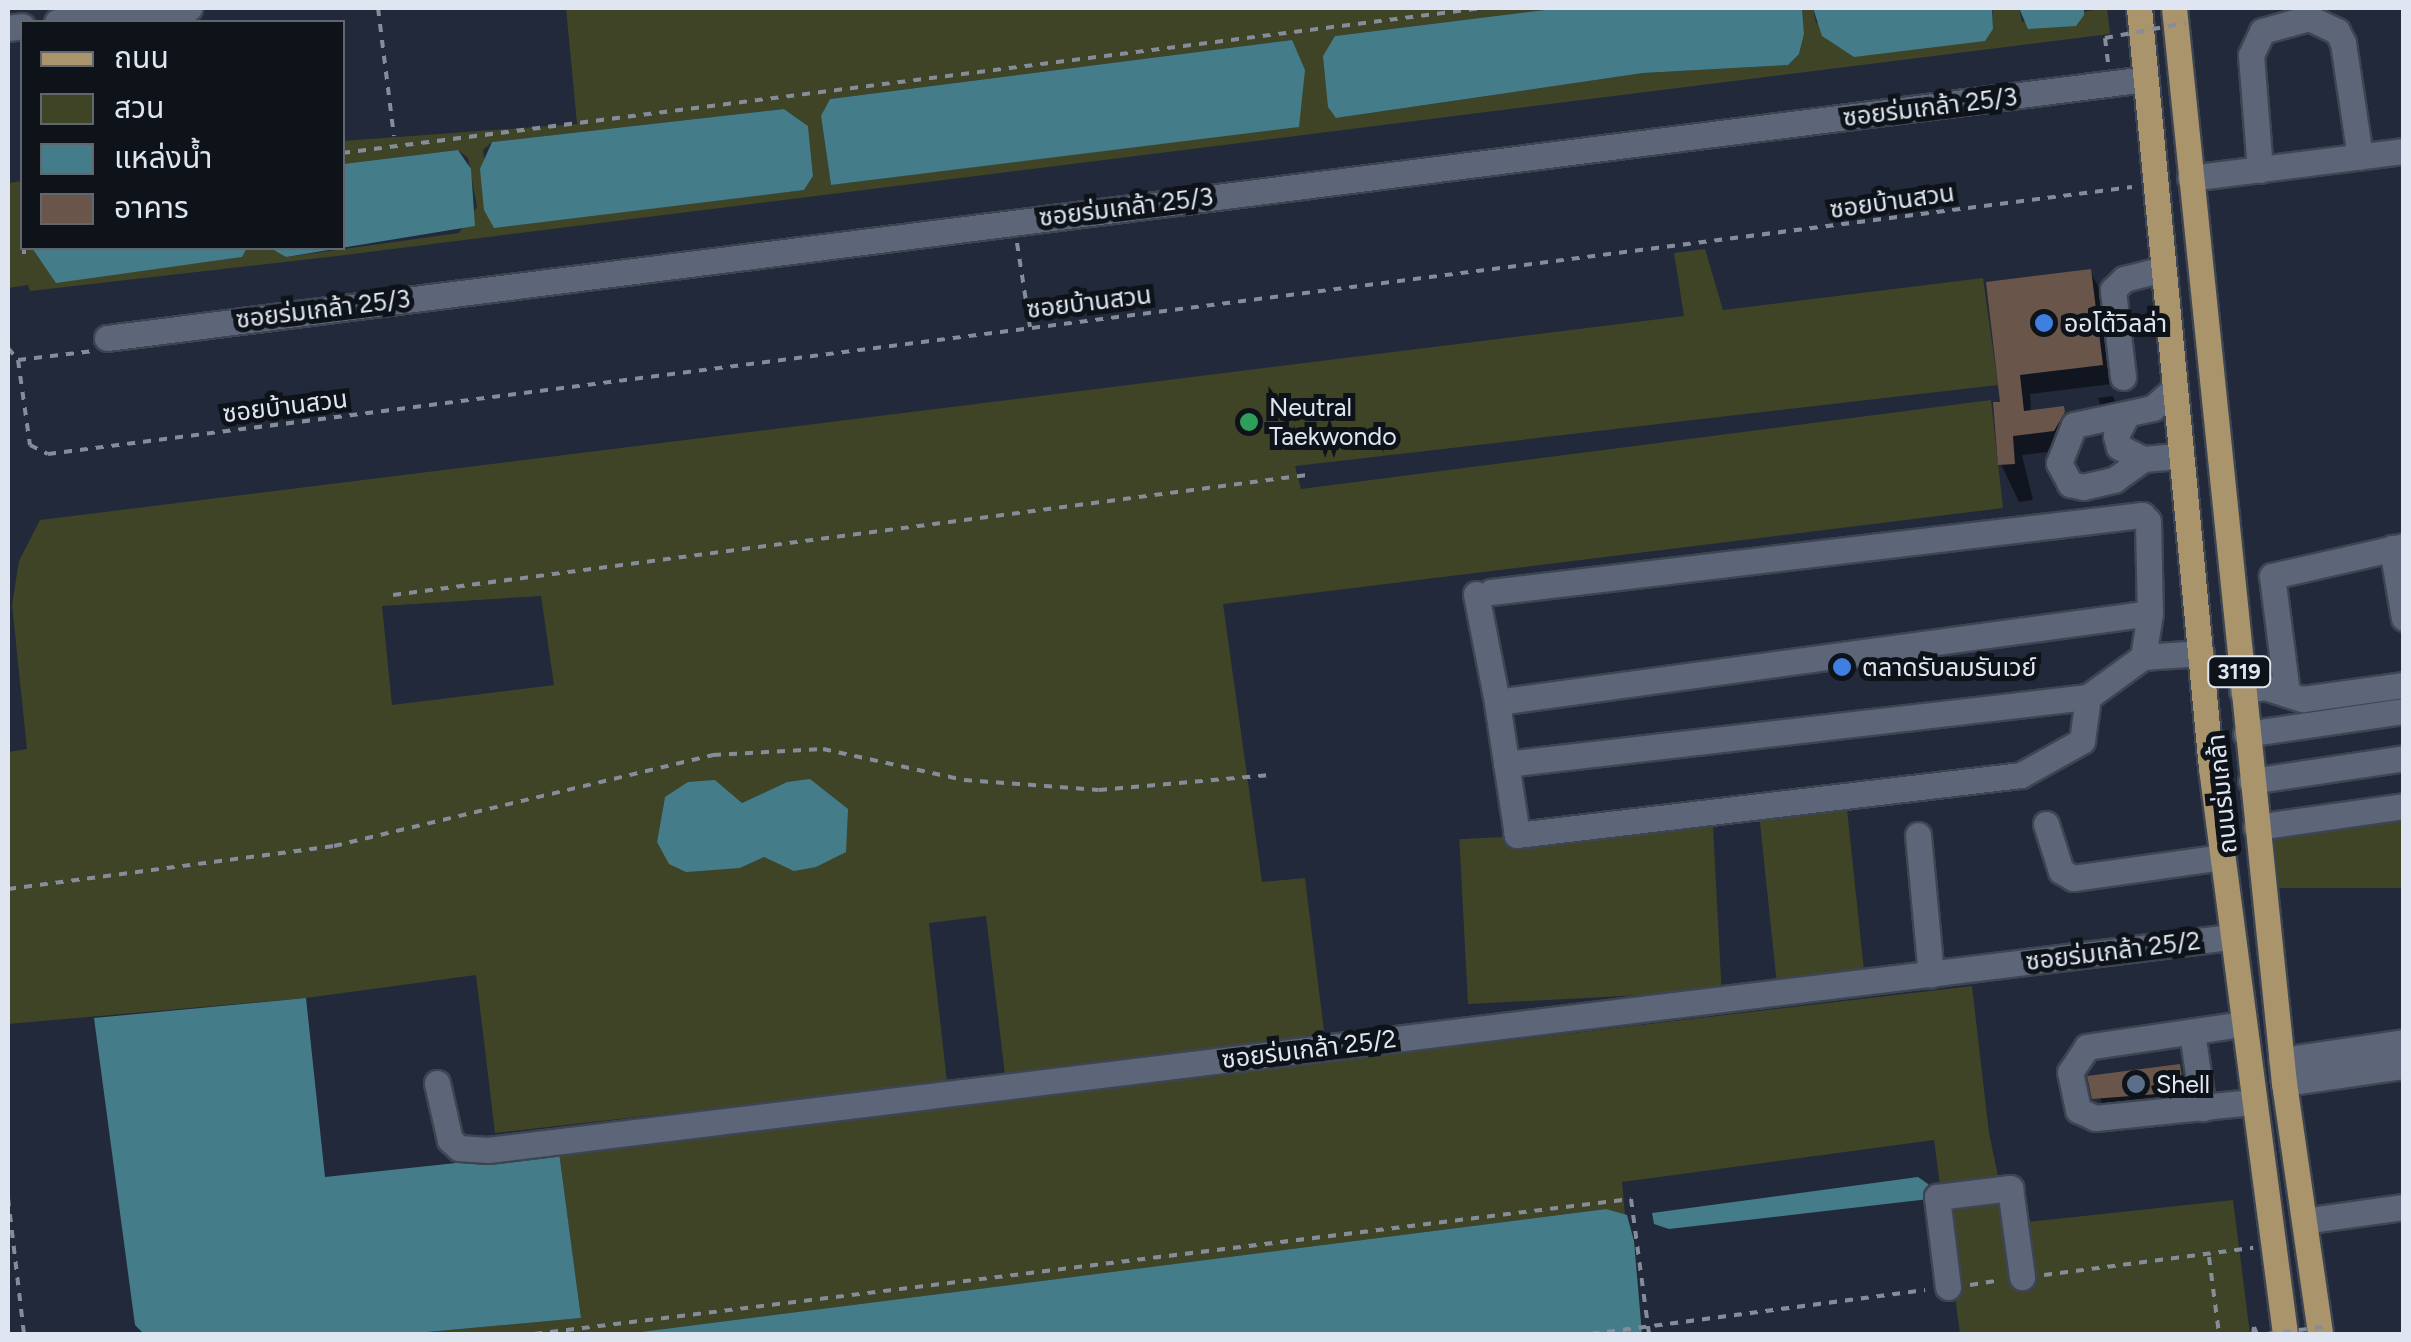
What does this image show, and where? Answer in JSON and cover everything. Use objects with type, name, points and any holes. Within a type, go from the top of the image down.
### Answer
[{"type":"main road","name":"ถนนร่มเกล้า","points":[[2140,8],[2222,857],[2284,1334]]},
{"type":"main road","name":"ถนนร่มเกล้า","points":[[2180,15],[2190,178],[2229,582],[2282,1071],[2322,1331]]},
{"type":"street","points":[[76,20],[189,8]]},
{"type":"street","points":[[2260,170],[2251,55],[2262,30],[2308,13],[2336,31],[2343,43],[2360,156]]},
{"type":"street","name":"ซอยร่มเกล้า 25/3","points":[[107,338],[2146,79]]},
{"type":"street","points":[[2190,178],[2404,151]]},
{"type":"street","points":[[2122,377],[2112,290],[2124,279],[2163,269]]},
{"type":"street","points":[[2174,389],[2153,408],[2074,425],[2060,450],[2062,474],[2070,484],[2100,486],[2144,459],[2181,456]]},
{"type":"street","points":[[2126,416],[2118,428],[2119,447],[2144,459]]},
{"type":"street","points":[[2088,696],[2082,741],[2022,775],[1517,835],[1483,593],[2142,515],[2148,520],[2150,613],[2142,658]]},
{"type":"street","points":[[2229,582],[2398,547],[2404,618]]},
{"type":"street","points":[[2272,576],[2286,693]]},
{"type":"street","points":[[1497,702],[2150,613]]},
{"type":"street","points":[[1506,764],[2088,696],[2142,658],[2201,653]]},
{"type":"street","points":[[2242,691],[2265,687],[2320,698],[2404,684]]},
{"type":"street","points":[[2246,734],[2404,711]]},
{"type":"street","points":[[2251,781],[2404,758]]},
{"type":"street","points":[[2256,827],[2404,806]]},
{"type":"street","points":[[2046,824],[2062,871],[2073,878],[2222,857]]},
{"type":"street","points":[[1918,836],[1931,974]]},
{"type":"street","name":"ซอยร่มเกล้า 25/2","points":[[437,1082],[450,1140],[459,1148],[488,1150],[2231,937]]},
{"type":"street","points":[[2242,1024],[2088,1048],[2070,1072],[2085,1116],[2252,1102]]},
{"type":"street","points":[[2192,1032],[2202,1108]]},
{"type":"street","points":[[2282,1071],[2404,1042]]},
{"type":"street","points":[[2282,1071],[2404,1066]]},
{"type":"street","points":[[1948,1288],[1937,1197],[2010,1188],[2022,1277]]},
{"type":"street","points":[[2304,1221],[2404,1207]]},
{"type":"path","points":[[378,8],[394,136]]},
{"type":"path","points":[[345,153],[1482,8]]},
{"type":"path","points":[[2105,38],[2180,15]]},
{"type":"path","name":"ซอยบ้านสวน","points":[[8,348],[18,360],[30,446],[40,454],[2155,184]]},
{"type":"path","points":[[1016,237],[1030,327]]},
{"type":"path","points":[[392,595],[1307,475]]},
{"type":"path","points":[[8,889],[334,846],[714,754],[824,749],[964,780],[1099,790],[1270,775]]},
{"type":"path","points":[[8,1198],[24,1334]]},
{"type":"path","points":[[534,1334],[1632,1199],[1649,1334]]},
{"type":"path","points":[[2209,1256],[2221,1333]]},
{"type":"path","points":[[1591,1334],[1648,1327]]},
{"type":"path","points":[[2266,1334],[2322,1331]]},
{"type":"green space","points":[[566,8],[1561,8],[1335,36],[1337,118],[1643,73],[1787,65],[1799,54],[1804,34],[1802,8],[1813,8],[1816,23],[1993,29],[1993,8],[2019,8],[2022,22],[2107,8],[2110,34],[337,256],[30,291],[28,285],[8,288],[8,183],[20,181],[20,250],[33,250],[56,282],[242,257],[246,250],[276,250],[286,257],[459,233],[477,207],[468,158],[458,150],[345,164],[345,141],[577,124]],"holes":[[[1292,40],[1299,126],[831,185],[821,117],[830,99]],[[784,109],[808,126],[813,176],[804,190],[494,227],[483,150],[492,142]]]},
{"type":"green space","points":[[1705,249],[1723,310],[1983,278],[1998,385],[1295,466],[1301,489],[1991,400],[2003,508],[1223,604],[1262,882],[1305,878],[1325,1039],[1005,1075],[986,916],[929,923],[947,1082],[495,1133],[476,975],[306,998],[8,1024],[8,752],[27,749],[12,605],[19,561],[40,520],[1684,316],[1674,253]],"holes":[[[541,596],[554,685],[392,705],[382,606]],[[715,780],[742,803],[787,782],[764,857],[740,868],[657,842],[665,797]]]},
{"type":"green space","points":[[1847,809],[1864,975],[1777,984],[1759,818]]},
{"type":"green space","points":[[2270,818],[2403,818],[2403,888],[2270,888]]},
{"type":"green space","points":[[1713,826],[1722,991],[1468,1004],[1459,839]]},
{"type":"green space","points":[[1972,986],[1989,1133],[2008,1224],[2233,1200],[2250,1334],[1960,1334],[1934,1140],[1622,1182],[1625,1215],[1606,1209],[625,1334],[405,1334],[581,1318],[559,1152]]},
{"type":"water","points":[[1561,8],[1802,8],[1804,34],[1799,54],[1788,65],[1643,73],[1336,118],[1328,107],[1323,56],[1335,36]]},
{"type":"water","points":[[1813,8],[1992,8],[1993,29],[1985,41],[1854,57],[1822,36]]},
{"type":"water","points":[[2019,8],[2084,8],[2084,15],[2076,26],[2028,29]]},
{"type":"water","points":[[1292,40],[1305,70],[1299,127],[831,185],[821,116],[830,99]]},
{"type":"water","points":[[784,109],[808,126],[813,176],[804,190],[494,228],[484,210],[480,169],[492,142]]},
{"type":"water","points":[[458,150],[471,169],[475,226],[345,248],[345,164]]},
{"type":"water","points":[[33,250],[246,250],[242,257],[56,283]]},
{"type":"water","points":[[274,250],[329,250],[286,257]]},
{"type":"water","points":[[810,779],[848,809],[846,852],[816,867],[794,871],[764,857],[740,868],[686,872],[669,864],[657,842],[665,797],[688,782],[715,780],[742,803],[787,782]]},
{"type":"water","points":[[306,998],[325,1177],[559,1152],[581,1318],[405,1334],[144,1334],[135,1325],[94,1018]]},
{"type":"water","points":[[1918,1177],[1928,1184],[1929,1199],[1669,1229],[1654,1224],[1652,1213]]},
{"type":"water","points":[[1606,1209],[1627,1215],[1634,1241],[1642,1334],[625,1334]]},
{"type":"building","name":"ออโต้วิลล่า","points":[[2091,269],[2103,365],[2020,375],[2024,411],[2064,406],[2065,412],[2054,431],[2013,436],[2015,464],[1998,465],[1993,402],[2000,402],[1986,282]]},
{"type":"building","name":"Shell","points":[[2180,1064],[2184,1092],[2092,1099],[2087,1076]]},
{"type":"place","name":"ออโต้วิลล่า","points":[[2044,323]]},
{"type":"place","name":"Neutral Taekwondo","points":[[1249,422]]},
{"type":"place","name":"ตลาดรับลมรันเวย์","points":[[1842,667]]},
{"type":"place","name":"Shell","points":[[2136,1084]]}]
